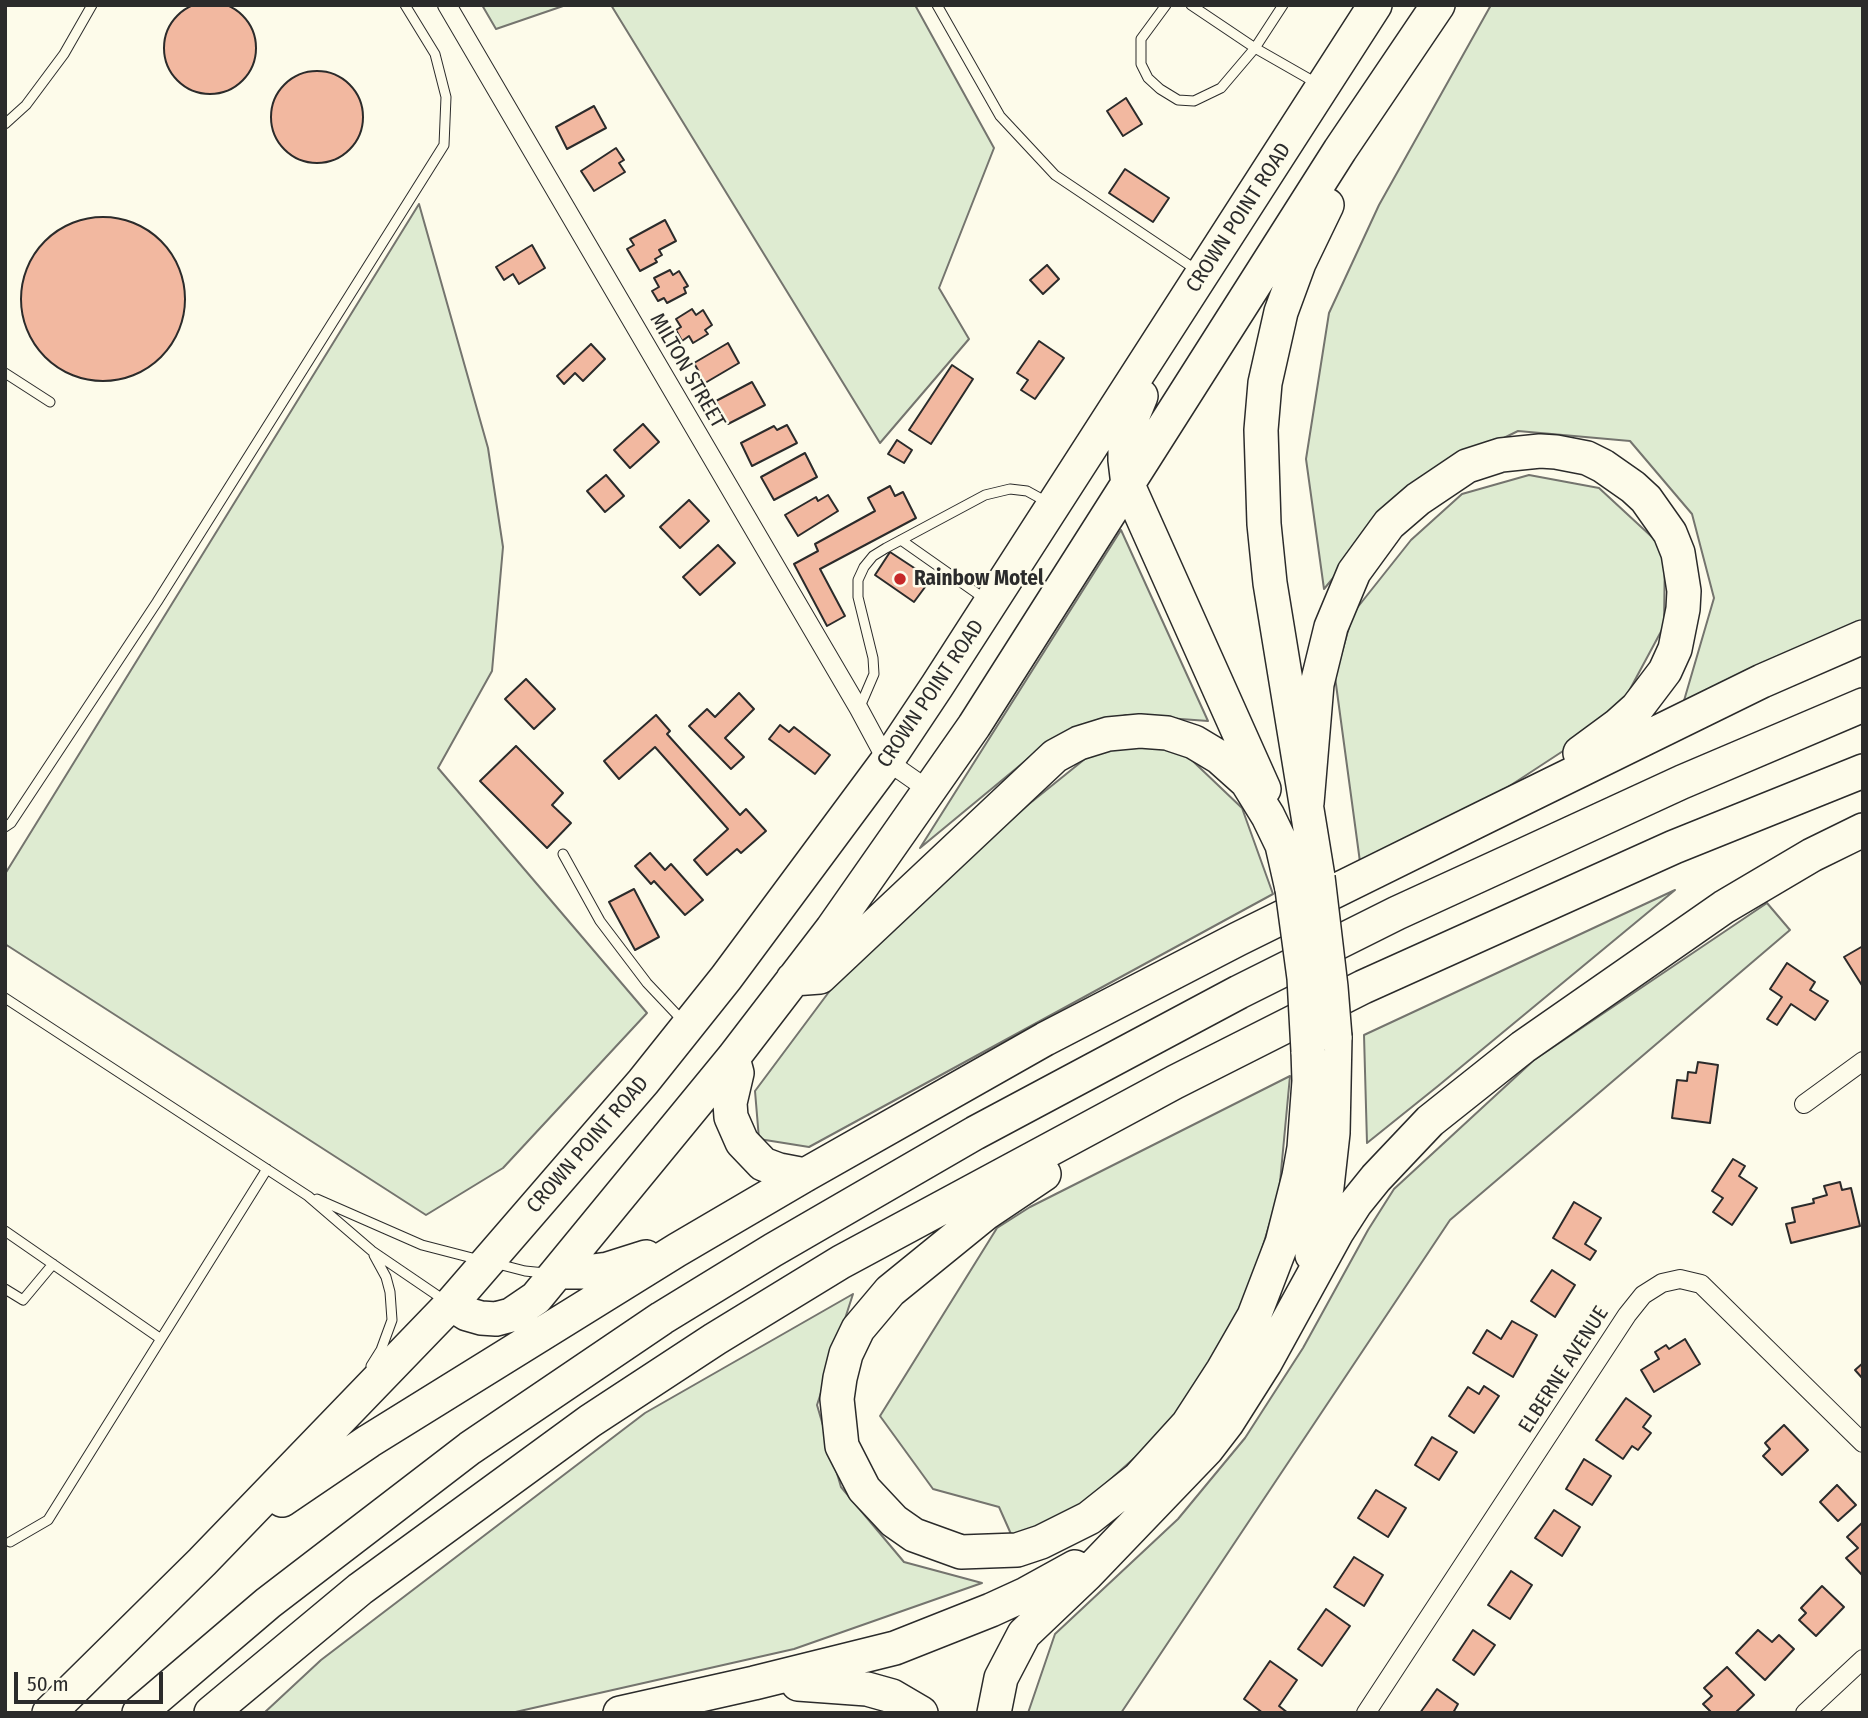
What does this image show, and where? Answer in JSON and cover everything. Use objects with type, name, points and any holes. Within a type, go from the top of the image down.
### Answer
[{"type":"highway","name":"CROWN POINT ROAD","points":[[202,1562],[451,1304],[689,1026],[887,761],[992,604],[1375,5]]},
{"type":"highway","points":[[451,1304],[481,1318],[495,1319],[511,1315],[536,1298],[733,1058],[869,878],[930,791],[1340,150],[1438,5]]},
{"type":"highway","points":[[1307,803],[1270,583],[1262,479],[1262,406],[1275,336],[1289,287],[1393,75]]},
{"type":"highway","points":[[1181,308],[1129,422],[1125,448],[1128,485],[1265,792],[1282,845]]},
{"type":"highway","points":[[1290,1316],[1318,1235],[1327,1188],[1332,1133],[1322,1044],[1301,950],[1307,803],[1317,684],[1325,644],[1349,582],[1377,538],[1404,510],[1434,486],[1482,460],[1501,455],[1540,450],[1587,458],[1617,474],[1633,487],[1659,515],[1670,533],[1678,553],[1684,591],[1675,649],[1665,671],[1651,690],[1618,725],[1485,817]]},
{"type":"highway","points":[[48,1713],[202,1562],[274,1506],[369,1441],[702,1236],[966,1082],[1130,994],[1762,681],[1863,637]]},
{"type":"highway","points":[[139,1713],[268,1603],[470,1448],[651,1326],[785,1243],[975,1133],[1105,1062],[1397,913],[1682,782],[1863,705]]},
{"type":"highway","points":[[793,979],[820,977],[1055,756],[1093,737],[1123,732],[1155,732],[1181,736],[1205,748],[1247,782],[1305,883]]},
{"type":"highway","points":[[211,1713],[370,1582],[579,1428],[841,1262],[1175,1082],[1363,987],[1674,847],[1863,771]]},
{"type":"highway","points":[[994,1713],[1004,1671],[1024,1634],[1086,1575],[1186,1472],[1227,1423],[1265,1363],[1337,1232],[1369,1186],[1430,1121],[1522,1047],[1724,907],[1812,855],[1863,830]]},
{"type":"highway","points":[[1175,1082],[1128,1126],[1033,1181],[976,1221],[890,1291],[858,1329],[846,1354],[839,1389],[838,1412],[842,1446],[864,1489],[894,1521],[914,1535],[961,1552],[1017,1550],[1041,1542],[1089,1518],[1114,1499],[1138,1479],[1188,1424],[1254,1315],[1282,1243],[1304,1147],[1309,1081],[1322,1044]]},
{"type":"highway","points":[[733,1058],[737,1073],[732,1088],[730,1110],[741,1142],[763,1164],[805,1175]]},
{"type":"highway","points":[[559,1272],[608,1269],[702,1236]]},
{"type":"highway","points":[[620,1713],[895,1648],[1026,1594],[1083,1563],[1139,1520]]},
{"type":"highway","points":[[754,1683],[842,1685],[867,1689],[892,1696],[921,1713]]},
{"type":"street","name":"MILTON STREET","points":[[447,5],[887,761]]},
{"type":"street","points":[[887,761],[930,791]]},
{"type":"street","points":[[1804,1104],[1863,1061]]},
{"type":"street","name":"ELBERNE AVENUE","points":[[1366,1713],[1627,1315],[1643,1295],[1662,1283],[1680,1279],[1701,1284],[1863,1443]]},
{"type":"street","points":[[1805,1713],[1863,1659]]},
{"type":"lane","points":[[5,124],[26,106],[64,54],[92,5]]},
{"type":"lane","points":[[5,827],[11,823],[157,602],[444,145],[446,97],[435,54],[405,5]]},
{"type":"lane","points":[[937,5],[1000,116],[1055,175],[1203,274]]},
{"type":"lane","points":[[1166,5],[1141,39],[1141,64],[1148,78],[1160,89],[1178,100],[1194,101],[1221,88],[1255,48],[1283,5]]},
{"type":"lane","points":[[1191,5],[1255,48],[1323,86]]},
{"type":"lane","points":[[5,373],[50,402]]},
{"type":"lane","points":[[859,709],[874,674],[873,658],[860,613],[858,580],[864,566],[873,556],[985,495],[1010,489],[1027,491],[1054,506]]},
{"type":"lane","points":[[901,540],[992,604]]},
{"type":"lane","points":[[563,854],[600,921],[619,948],[647,983],[689,1026]]},
{"type":"lane","points":[[5,998],[309,1196],[372,1251],[451,1304]]},
{"type":"lane","points":[[10,1542],[48,1520],[267,1169]]},
{"type":"lane","points":[[309,1196],[422,1245],[526,1271],[559,1272]]},
{"type":"lane","points":[[5,1231],[161,1339]]},
{"type":"lane","points":[[320,1438],[381,1350],[392,1320],[386,1277],[372,1251]]},
{"type":"lane","points":[[5,1289],[23,1300],[53,1264]]},
{"type":"green space","points":[[482,5],[566,5],[496,29]]},
{"type":"green space","points":[[611,5],[915,5],[994,148],[939,288],[969,339],[880,443]]},
{"type":"green space","points":[[1491,5],[1863,5],[1863,634],[1683,704],[1714,598],[1692,514],[1630,441],[1518,431],[1412,483],[1324,589],[1306,459],[1329,313],[1379,205]]},
{"type":"green space","points":[[419,204],[488,448],[503,547],[492,671],[438,768],[647,1013],[503,1168],[426,1215],[5,944],[5,874]]},
{"type":"green space","points":[[1529,475],[1599,488],[1665,549],[1664,626],[1615,717],[1505,789],[1360,862],[1335,677],[1353,613],[1411,540],[1462,494]]},
{"type":"green space","points":[[1121,530],[1208,721],[1126,715],[1047,743],[920,848]]},
{"type":"green space","points":[[1177,746],[1242,808],[1273,894],[809,1147],[759,1139],[755,1091],[852,961],[1029,804],[1096,750]]},
{"type":"green space","points":[[1675,890],[1438,1086],[1367,1143],[1364,1035]]},
{"type":"green space","points":[[1767,903],[1790,930],[1450,1220],[1121,1713],[1028,1713],[1055,1634],[1178,1519],[1245,1438],[1303,1348],[1368,1230],[1394,1189],[1534,1060]]},
{"type":"green space","points":[[1290,1076],[1279,1193],[1243,1311],[1167,1429],[1066,1519],[1015,1543],[999,1507],[933,1489],[880,1416],[997,1228],[1030,1207]]},
{"type":"green space","points":[[853,1294],[817,1405],[841,1487],[904,1562],[982,1583],[794,1649],[511,1713],[264,1713],[321,1660],[645,1413]]},
{"type":"building","points":[[210,2],[228,6],[242,16],[252,30],[256,48],[252,66],[242,80],[228,90],[210,94],[192,90],[178,80],[168,66],[164,48],[168,30],[178,16],[192,6]]},
{"type":"building","points":[[317,71],[343,79],[355,91],[363,117],[355,143],[343,155],[317,163],[291,155],[279,143],[271,117],[279,91],[291,79]]},
{"type":"building","points":[[1126,98],[1142,124],[1123,136],[1107,111]]},
{"type":"building","points":[[594,106],[606,128],[567,149],[556,127]]},
{"type":"building","points":[[616,148],[624,160],[619,163],[625,172],[594,191],[581,171]]},
{"type":"building","points":[[1125,169],[1169,198],[1153,222],[1109,193]]},
{"type":"building","points":[[103,217],[134,224],[161,241],[178,268],[185,299],[178,330],[161,357],[134,374],[103,381],[72,374],[45,357],[28,330],[21,299],[28,268],[45,241],[72,224]]},
{"type":"building","points":[[665,220],[676,241],[659,250],[662,255],[655,259],[657,262],[640,271],[627,249],[634,245],[630,239]]},
{"type":"building","points":[[532,245],[545,268],[519,284],[513,274],[504,280],[496,267]]},
{"type":"building","points":[[1047,265],[1059,279],[1043,294],[1030,280]]},
{"type":"building","points":[[670,270],[673,275],[679,271],[688,286],[684,288],[686,293],[667,303],[664,298],[658,301],[652,291],[659,287],[654,278]]},
{"type":"building","points":[[692,309],[696,315],[703,310],[712,325],[705,330],[708,334],[693,343],[689,336],[682,341],[676,330],[681,327],[676,319]]},
{"type":"building","points":[[1039,341],[1064,358],[1035,399],[1021,390],[1028,380],[1017,373]]},
{"type":"building","points":[[728,343],[739,363],[705,383],[694,363]]},
{"type":"building","points":[[591,344],[605,359],[583,381],[575,373],[564,384],[557,376]]},
{"type":"building","points":[[952,365],[973,379],[931,444],[909,430]]},
{"type":"building","points":[[752,382],[765,405],[728,424],[716,401]]},
{"type":"building","points":[[643,424],[659,442],[630,468],[614,450]]},
{"type":"building","points":[[787,425],[797,443],[752,466],[741,443],[774,426],[777,430]]},
{"type":"building","points":[[897,440],[912,450],[904,463],[888,454]]},
{"type":"building","points":[[805,453],[817,477],[774,500],[761,477]]},
{"type":"building","points":[[606,475],[624,496],[605,512],[587,491]]},
{"type":"building","points":[[890,486],[895,496],[903,492],[916,518],[820,569],[845,616],[827,626],[794,564],[818,551],[815,544],[875,511],[868,498]]},
{"type":"building","points":[[828,495],[838,511],[798,536],[785,515],[816,497],[818,501]]},
{"type":"building","points":[[689,500],[709,521],[680,548],[660,527]]},
{"type":"building","points":[[718,545],[735,563],[700,595],[683,577]]},
{"type":"building","points":[[890,552],[931,579],[914,602],[875,575]]},
{"type":"building","points":[[526,679],[555,709],[534,729],[505,699]]},
{"type":"building","points":[[739,693],[754,709],[725,738],[744,757],[731,769],[689,726],[707,709],[715,717]]},
{"type":"building","points":[[656,715],[670,731],[667,734],[740,815],[746,809],[766,831],[741,853],[737,849],[707,875],[694,860],[728,829],[655,747],[619,779],[604,761]]},
{"type":"building","points":[[780,725],[789,732],[794,727],[830,755],[815,774],[769,739]]},
{"type":"building","points":[[516,746],[563,793],[552,805],[571,823],[547,848],[480,781]]},
{"type":"building","points":[[650,853],[665,870],[671,864],[703,900],[685,915],[654,881],[651,884],[635,866]]},
{"type":"building","points":[[634,889],[659,937],[635,950],[609,902]]},
{"type":"building","points":[[1863,946],[1863,987],[1844,957]]},
{"type":"building","points":[[1787,963],[1815,982],[1810,990],[1828,1001],[1815,1020],[1791,1004],[1777,1025],[1767,1019],[1782,997],[1770,989]]},
{"type":"building","points":[[1698,1062],[1718,1065],[1710,1123],[1672,1118],[1677,1080],[1687,1081],[1688,1072],[1696,1073]]},
{"type":"building","points":[[1733,1159],[1745,1166],[1739,1176],[1757,1188],[1732,1225],[1713,1212],[1723,1198],[1712,1191]]},
{"type":"building","points":[[1840,1182],[1842,1190],[1851,1188],[1860,1226],[1791,1243],[1786,1224],[1795,1222],[1792,1208],[1814,1203],[1813,1199],[1827,1195],[1824,1186]]},
{"type":"building","points":[[1574,1202],[1601,1218],[1585,1244],[1596,1251],[1590,1260],[1553,1238]]},
{"type":"building","points":[[1552,1270],[1575,1285],[1555,1317],[1531,1301]]},
{"type":"building","points":[[1512,1321],[1537,1335],[1513,1377],[1473,1353],[1487,1330],[1501,1339]]},
{"type":"building","points":[[1685,1339],[1700,1364],[1654,1392],[1641,1370],[1659,1359],[1655,1352],[1666,1345],[1669,1349]]},
{"type":"building","points":[[1863,1363],[1863,1379],[1855,1370]]},
{"type":"building","points":[[1484,1386],[1499,1396],[1474,1433],[1449,1416],[1468,1387],[1479,1394]]},
{"type":"building","points":[[1626,1398],[1651,1416],[1643,1427],[1651,1433],[1638,1450],[1632,1446],[1623,1459],[1596,1440]]},
{"type":"building","points":[[1784,1425],[1808,1450],[1782,1475],[1763,1456],[1770,1449],[1765,1443]]},
{"type":"building","points":[[1432,1437],[1457,1452],[1439,1480],[1415,1465]]},
{"type":"building","points":[[1584,1459],[1611,1476],[1592,1505],[1566,1489]]},
{"type":"building","points":[[1837,1485],[1856,1505],[1838,1521],[1820,1502]]},
{"type":"building","points":[[1376,1490],[1406,1508],[1388,1537],[1358,1518]]},
{"type":"building","points":[[1554,1510],[1580,1527],[1562,1556],[1535,1538]]},
{"type":"building","points":[[1863,1522],[1863,1576],[1846,1558],[1858,1548],[1847,1537]]},
{"type":"building","points":[[1354,1557],[1383,1575],[1364,1606],[1334,1587]]},
{"type":"building","points":[[1511,1571],[1532,1585],[1510,1619],[1488,1605]]},
{"type":"building","points":[[1822,1586],[1844,1607],[1816,1636],[1799,1620],[1806,1613],[1801,1608]]},
{"type":"building","points":[[1326,1609],[1350,1626],[1322,1666],[1298,1649]]},
{"type":"building","points":[[1473,1630],[1495,1645],[1474,1675],[1453,1660]]},
{"type":"building","points":[[1758,1630],[1772,1642],[1779,1635],[1794,1649],[1765,1680],[1736,1653]]},
{"type":"building","points":[[1270,1661],[1297,1680],[1279,1706],[1288,1713],[1263,1713],[1244,1699]]},
{"type":"building","points":[[1727,1667],[1754,1695],[1735,1713],[1712,1713],[1703,1704],[1712,1696],[1704,1688]]},
{"type":"building","points":[[1437,1689],[1458,1704],[1453,1713],[1420,1713]]},
{"type":"place","name":"Rainbow Motel","points":[[900,579]]}]
